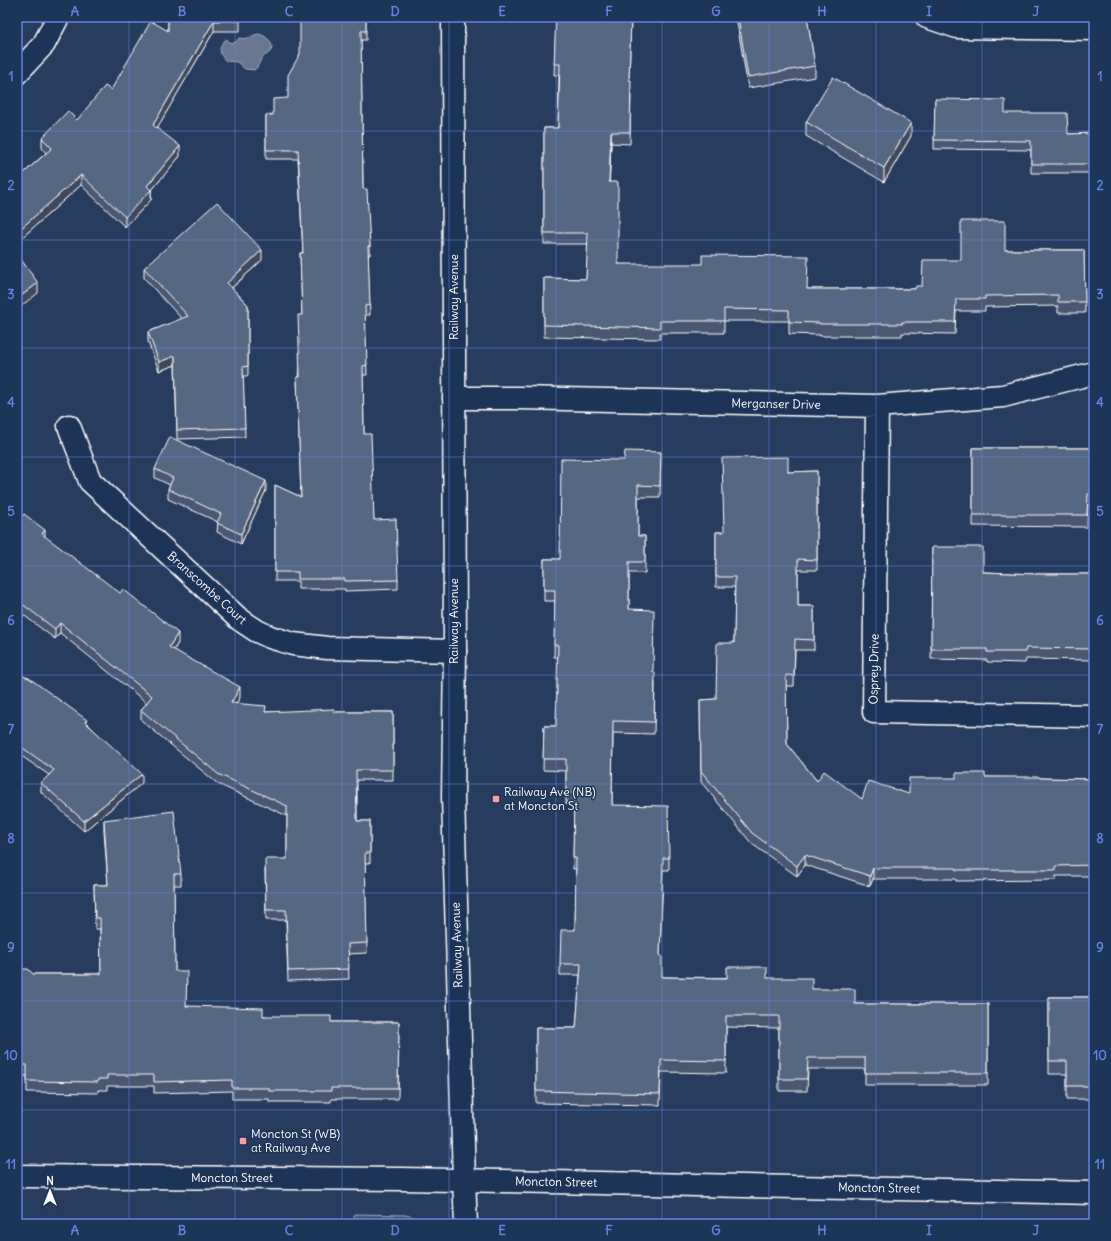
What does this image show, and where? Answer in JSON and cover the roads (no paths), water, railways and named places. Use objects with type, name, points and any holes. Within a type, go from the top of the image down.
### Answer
[{"type":"street","points":[[17,73],[44,44],[58,17]]},
{"type":"street","name":"Railway Avenue","points":[[453,17],[455,651],[453,797],[466,1224]]},
{"type":"street","points":[[927,17],[957,27],[1094,29]]},
{"type":"street","name":"Merganser Drive","points":[[454,398],[535,398],[878,406],[1003,396],[1094,373]]},
{"type":"street","name":"Osprey Drive","points":[[878,406],[874,712],[1094,716]]},
{"type":"street","name":"Branscombe Court","points":[[69,426],[90,481],[239,619],[257,631],[292,644],[327,648],[455,651]]},
{"type":"street","name":"Moncton Street","points":[[17,1176],[464,1180],[1094,1193]]},
{"type":"place","name":"Railway Ave (NB) at Moncton St","points":[[496,799]]},
{"type":"place","name":"Moncton St (WB) at Railway Ave","points":[[243,1141]]}]
